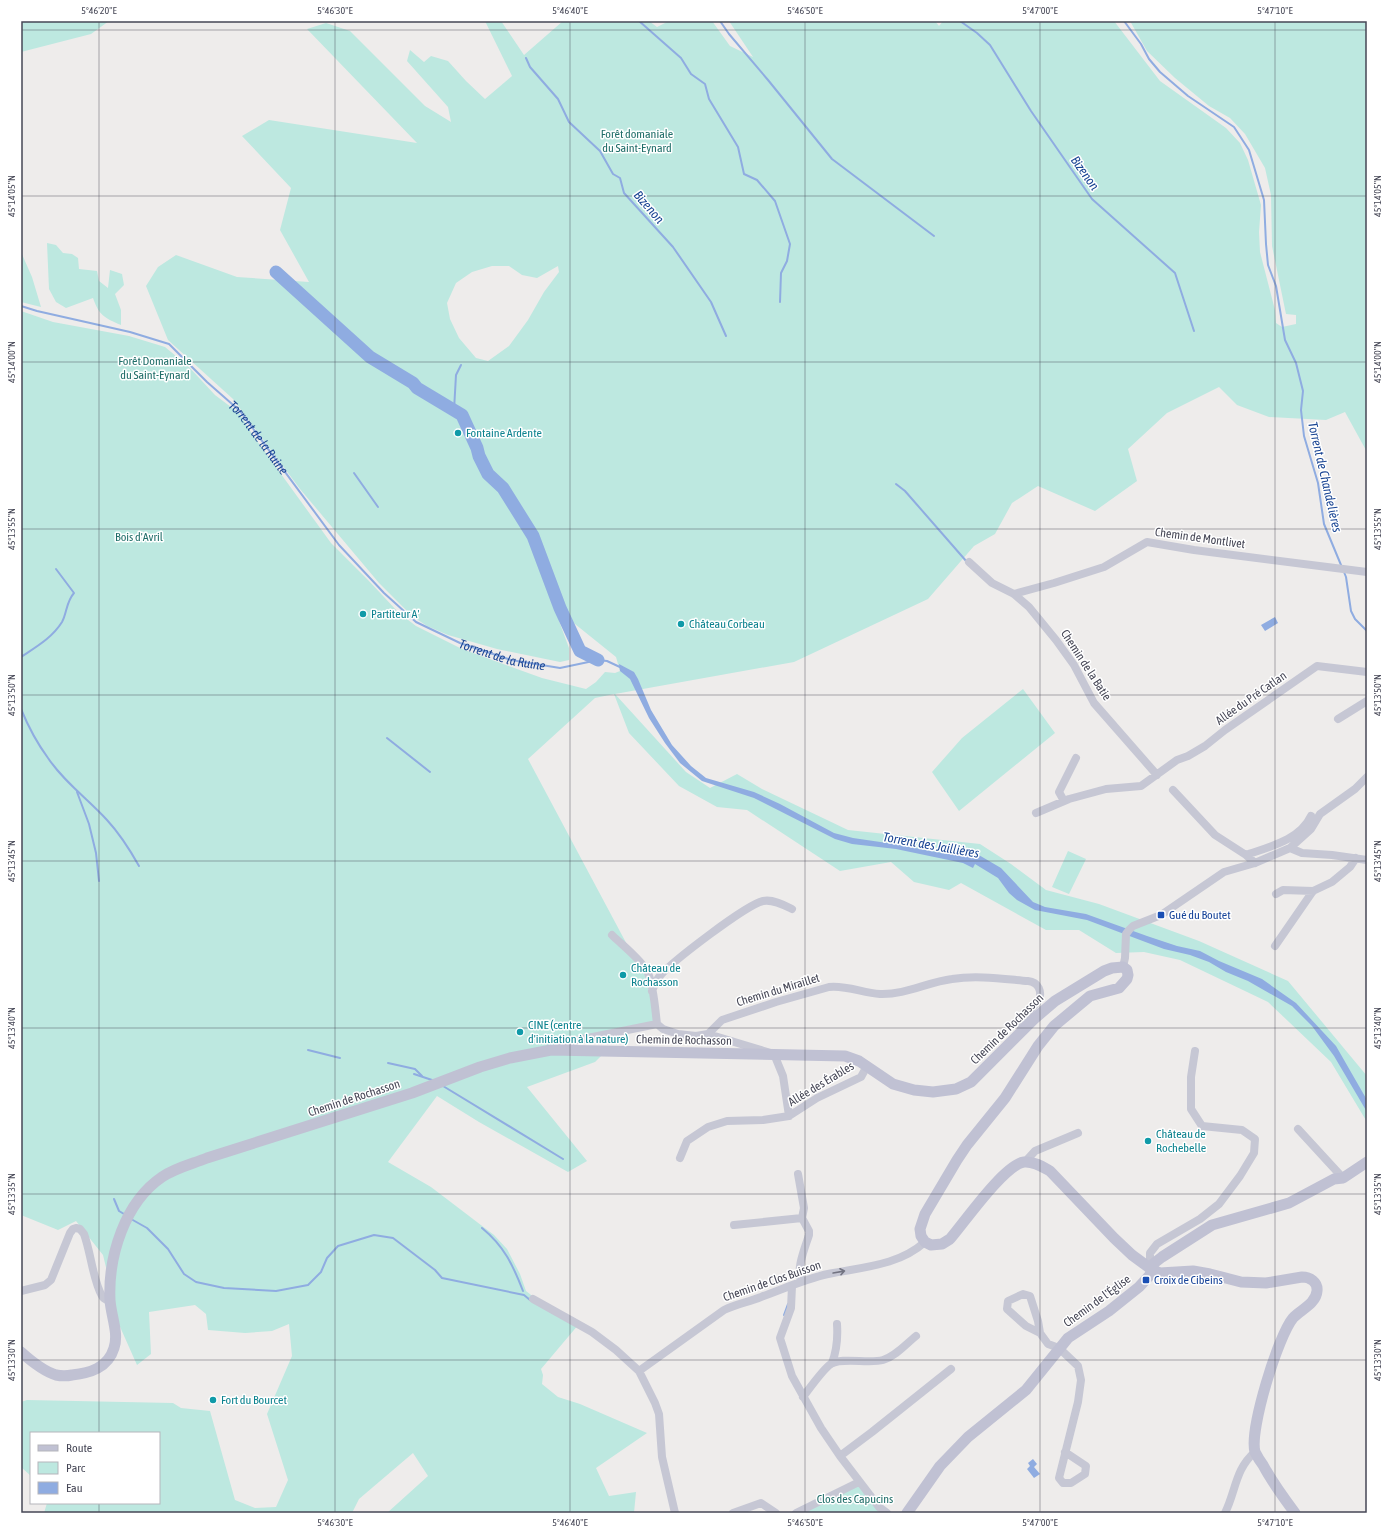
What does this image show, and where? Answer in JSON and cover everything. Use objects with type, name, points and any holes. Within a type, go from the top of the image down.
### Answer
[{"type":"street","name":"Chemin de Montlivet","points":[[1014,594],[1054,584],[1104,567],[1147,542],[1194,550],[1367,572]]},
{"type":"street","name":"Chemin de la Batie","points":[[969,562],[992,583],[1014,594],[1029,607],[1074,665],[1094,702],[1157,775]]},
{"type":"street","name":"Allée du Pré Catlan","points":[[1036,813],[1064,801],[1106,789],[1141,786],[1177,760],[1188,756],[1205,746],[1225,730],[1317,666],[1367,672]]},
{"type":"street","points":[[1338,719],[1367,701]]},
{"type":"street","points":[[1064,801],[1059,792],[1076,758]]},
{"type":"street","points":[[1295,1513],[1275,1486],[1255,1452],[1254,1442],[1259,1411],[1272,1364],[1281,1340],[1293,1318],[1313,1301],[1317,1292],[1313,1279],[1308,1277],[1266,1283],[1241,1282],[1193,1271],[1160,1273],[1150,1268],[1132,1255],[1050,1171],[1038,1164],[1025,1162],[1017,1165],[999,1180],[950,1239],[942,1244],[931,1245],[925,1242],[920,1236],[920,1229],[925,1214],[967,1145],[1005,1098],[1038,1046],[1054,1026],[1090,996],[1115,990],[1123,984],[1128,975],[1127,970],[1123,967],[1126,934],[1129,930],[1134,926],[1162,915],[1224,872],[1255,863],[1290,848],[1311,829],[1320,814],[1355,789],[1367,777]]},
{"type":"street","points":[[1173,790],[1215,835],[1246,854],[1255,863]]},
{"type":"street","points":[[1246,854],[1281,843],[1307,825],[1311,816]]},
{"type":"street","points":[[1290,848],[1302,853],[1367,860]]},
{"type":"street","points":[[1276,894],[1283,890],[1313,891],[1332,882],[1350,867],[1356,858]]},
{"type":"street","points":[[1275,946],[1313,891]]},
{"type":"street","points":[[652,991],[660,977],[672,964],[752,905],[764,900],[792,909]]},
{"type":"street","points":[[612,935],[648,972],[657,1024],[663,1029],[686,1036],[708,1034],[774,1054],[783,1076],[789,1116]]},
{"type":"street","name":"Chemin de Rochasson","points":[[21,1352],[33,1363],[56,1375],[77,1375],[94,1371],[106,1362],[111,1356],[115,1347],[115,1332],[110,1301],[112,1269],[122,1228],[128,1215],[153,1183],[175,1170],[207,1158],[412,1093],[480,1067],[510,1058],[551,1050],[845,1056],[859,1061],[893,1084],[914,1090],[933,1092],[956,1089],[971,1082],[1034,1019],[1055,1001],[1104,971],[1112,968],[1123,967]]},
{"type":"street","name":"Chemin du Miraillet","points":[[708,1034],[722,1020],[776,1002],[829,987],[836,986],[880,994],[912,989],[953,978],[1033,981],[1038,986],[1040,993],[1039,1000],[1021,1021],[1021,1032]]},
{"type":"street","points":[[551,1050],[568,1042],[657,1024]]},
{"type":"street","points":[[1150,1268],[1150,1253],[1157,1244],[1200,1219],[1218,1204],[1240,1176],[1254,1152],[1255,1139],[1242,1130],[1202,1126],[1191,1109],[1191,1077],[1195,1051]]},
{"type":"street","name":"Allée des Érables","points":[[680,1158],[687,1141],[708,1127],[727,1121],[763,1120],[789,1116],[817,1098],[861,1077],[867,1066]]},
{"type":"street","points":[[1298,1129],[1343,1178]]},
{"type":"street","points":[[1025,1162],[1034,1150],[1078,1133]]},
{"type":"street","name":"Chemin de l'Église","points":[[907,1513],[940,1466],[968,1438],[1026,1390],[1068,1338],[1109,1311],[1139,1287],[1150,1275],[1150,1268],[1153,1264],[1162,1257],[1212,1226],[1289,1203],[1334,1179],[1343,1178],[1367,1162]]},
{"type":"street","points":[[798,1174],[804,1208],[802,1218],[809,1231],[800,1273],[801,1282]]},
{"type":"street","points":[[734,1225],[802,1218]]},
{"type":"street","points":[[21,1291],[45,1285],[51,1280],[70,1233],[76,1228],[80,1229],[84,1234],[102,1296],[105,1300],[110,1301]]},
{"type":"street","name":"Chemin de Clos Buisson","points":[[639,1372],[724,1310],[801,1282],[828,1274],[878,1265],[911,1253],[925,1242]]},
{"type":"street","points":[[792,1286],[791,1308],[780,1338],[792,1376],[821,1428],[840,1456],[879,1507],[887,1513]]},
{"type":"street","points":[[1040,1333],[1026,1326],[1007,1309],[1008,1301],[1023,1294],[1030,1296],[1038,1321],[1040,1333],[1048,1344],[1059,1348],[1078,1366],[1081,1380],[1078,1402],[1065,1452]]},
{"type":"street","points":[[533,1299],[592,1332],[616,1350],[639,1372],[659,1414],[662,1457],[675,1513]]},
{"type":"street","points":[[804,1397],[832,1363],[837,1349],[837,1324]]},
{"type":"street","points":[[832,1363],[842,1361],[873,1362],[884,1360],[893,1355],[916,1336]]},
{"type":"street","points":[[840,1456],[951,1369]]},
{"type":"street","points":[[1225,1513],[1229,1506],[1236,1479],[1249,1457],[1255,1452]]},
{"type":"street","points":[[796,1513],[859,1482]]},
{"type":"street","points":[[733,1513],[761,1503],[776,1513]]},
{"type":"green space","points":[[21,21],[109,21],[91,34],[21,52]]},
{"type":"green space","points":[[485,21],[501,21],[524,55],[563,21],[649,21],[657,27],[669,21],[712,21],[730,46],[753,57],[729,21],[935,21],[939,26],[943,21],[1114,21],[1160,81],[1226,128],[1240,143],[1248,160],[1261,205],[1259,232],[1260,252],[1275,310],[1276,323],[1282,327],[1296,324],[1296,315],[1286,314],[1272,246],[1271,195],[1265,168],[1245,134],[1230,118],[1209,106],[1175,78],[1147,51],[1130,21],[1367,21],[1367,452],[1345,412],[1326,420],[1269,417],[1237,405],[1219,387],[1167,413],[1128,449],[1137,481],[1095,511],[1038,486],[1012,503],[995,534],[974,546],[928,599],[794,662],[615,694],[686,772],[710,788],[737,774],[762,789],[848,830],[980,844],[1011,864],[1046,890],[1099,904],[1199,941],[1288,981],[1367,1076],[1367,1122],[1331,1062],[1268,1002],[1180,960],[1144,952],[1116,953],[1079,930],[1046,930],[961,883],[949,890],[914,882],[891,862],[840,871],[747,810],[717,807],[679,786],[629,733],[614,694],[595,698],[528,759],[631,952],[643,966],[657,1024],[552,1050],[605,1052],[595,1062],[527,1087],[587,1161],[568,1172],[479,1122],[437,1096],[388,1162],[431,1187],[494,1235],[507,1249],[520,1274],[526,1291],[540,1302],[579,1324],[541,1369],[543,1375],[542,1384],[558,1397],[580,1404],[647,1433],[596,1468],[609,1496],[636,1492],[634,1513],[387,1513],[428,1476],[413,1453],[359,1499],[352,1513],[44,1513],[47,1504],[160,1504],[160,1432],[30,1432],[30,1475],[21,1467],[21,1402],[27,1400],[173,1403],[181,1408],[210,1411],[235,1500],[255,1508],[276,1507],[288,1480],[267,1414],[292,1356],[289,1324],[272,1331],[245,1333],[208,1330],[206,1314],[195,1305],[149,1312],[151,1354],[137,1365],[117,1320],[114,1300],[103,1255],[76,1221],[58,1230],[21,1215],[21,311],[53,322],[129,336],[165,347],[188,366],[215,395],[239,413],[252,434],[331,543],[399,613],[416,626],[462,649],[542,678],[586,689],[596,682],[605,672],[615,673],[620,671],[616,657],[570,620],[561,602],[559,621],[569,648],[569,660],[560,662],[497,649],[448,635],[427,626],[412,616],[379,583],[300,489],[233,399],[168,340],[146,286],[158,267],[176,255],[237,277],[309,282],[280,230],[291,188],[242,136],[269,120],[417,143],[307,29],[326,23],[350,31],[425,106],[451,122],[448,107],[407,61],[410,50],[424,62],[431,56],[448,61],[485,99],[512,76]],"holes":[[[492,266],[509,266],[522,275],[537,278],[558,266],[559,272],[544,292],[528,320],[509,346],[488,361],[476,358],[459,338],[450,319],[447,303],[456,283],[472,272]]]},
{"type":"green space","points":[[47,243],[56,245],[63,253],[72,254],[78,258],[79,269],[97,271],[99,281],[108,288],[110,270],[122,274],[124,285],[115,294],[121,310],[121,325],[103,315],[93,298],[66,308],[56,302],[49,289]]},
{"type":"green space","points":[[21,252],[32,277],[41,307],[21,302]]},
{"type":"green space","points":[[1023,689],[1055,733],[959,811],[932,772],[962,738]]},
{"type":"green space","points":[[1068,851],[1086,859],[1069,894],[1052,887]]},
{"type":"green space","name":"Clos des Capucins","points":[[859,1482],[887,1513],[796,1513]]},
{"type":"water","points":[[1275,617],[1278,623],[1265,631],[1261,625]]},
{"type":"water","points":[[619,664],[634,672],[651,710],[672,745],[691,766],[706,778],[754,792],[834,833],[853,838],[948,854],[963,850],[972,851],[1001,868],[1033,902],[1045,907],[1086,914],[1177,946],[1200,951],[1219,961],[1262,979],[1296,1003],[1336,1046],[1367,1100],[1367,1112],[1334,1056],[1312,1026],[1292,1006],[1248,981],[1226,972],[1209,962],[1190,955],[1164,949],[1087,920],[1035,910],[1017,900],[1009,893],[998,878],[975,864],[973,868],[963,863],[896,849],[852,844],[835,839],[754,798],[702,781],[680,763],[665,743],[649,718],[630,679],[620,671]]},
{"type":"water","points":[[1033,1459],[1037,1464],[1034,1467],[1040,1474],[1034,1478],[1027,1469],[1030,1466],[1028,1463]]},
{"type":"waterway","points":[[639,21],[681,58],[691,74],[705,84],[709,99],[738,147],[744,174],[757,180],[775,201],[790,244],[787,261],[781,273],[780,302]]},
{"type":"waterway","points":[[720,21],[729,34],[832,159],[934,236]]},
{"type":"waterway","name":"Bizenon","points":[[960,21],[977,33],[990,45],[1031,111],[1092,199],[1175,273],[1194,331]]},
{"type":"waterway","name":"Torrent de Chandelières","points":[[1124,21],[1141,44],[1149,59],[1160,72],[1188,96],[1234,127],[1249,150],[1264,200],[1268,265],[1276,286],[1285,340],[1296,363],[1303,391],[1301,410],[1304,436],[1318,483],[1324,524],[1341,565]]},
{"type":"waterway","name":"Bizenon","points":[[526,58],[530,67],[558,99],[569,122],[600,151],[613,174],[620,178],[624,193],[673,247],[711,302],[726,336]]},
{"type":"waterway","name":"Torrent de la Ruine","points":[[276,272],[370,357],[462,415],[488,474],[503,488],[533,536],[560,608],[580,651],[598,660]]},
{"type":"waterway","name":"Torrent de la Ruine","points":[[21,306],[130,332],[169,344],[207,382],[240,411],[339,545],[384,593],[416,622],[460,643],[511,660],[560,668],[598,660],[607,661],[622,668]]},
{"type":"waterway","points":[[454,410],[456,375],[461,365]]},
{"type":"waterway","points":[[354,473],[378,507]]},
{"type":"waterway","points":[[896,484],[905,491],[967,562]]},
{"type":"waterway","points":[[21,657],[43,642],[58,628],[64,619],[69,600],[74,593],[56,569]]},
{"type":"waterway","name":"Torrent de Chandelières","points":[[1344,572],[1351,611],[1355,619],[1367,631]]},
{"type":"waterway","points":[[21,709],[36,740],[54,767],[112,825],[139,866]]},
{"type":"waterway","points":[[387,738],[430,772]]},
{"type":"waterway","points":[[77,792],[89,824],[96,853],[99,881]]},
{"type":"waterway","points":[[308,1050],[340,1058]]},
{"type":"waterway","points":[[388,1063],[415,1069],[422,1076]]},
{"type":"waterway","points":[[414,1074],[432,1080]]},
{"type":"waterway","points":[[443,1086],[563,1159]]},
{"type":"waterway","points":[[114,1199],[119,1211],[124,1214]]},
{"type":"waterway","points":[[131,1219],[147,1228],[168,1249],[184,1274],[196,1282],[224,1288],[276,1291],[308,1285],[321,1272],[327,1258],[338,1246],[374,1235],[393,1238],[435,1270],[442,1278],[524,1295],[530,1300]]},
{"type":"waterway","points":[[482,1228],[490,1235],[507,1256],[523,1291]]},
{"type":"waterway","points":[[784,1315],[788,1304]]},
{"type":"place","name":"Fontaine Ardente","points":[[458,433]]},
{"type":"place","name":"Partiteur A'","points":[[363,614]]},
{"type":"place","name":"Château Corbeau","points":[[681,624]]},
{"type":"place","name":"Gué du Boutet","points":[[1161,915]]},
{"type":"place","name":"Château de Rochasson","points":[[623,975]]},
{"type":"place","name":"CINE (centre d'initiation à la nature)","points":[[520,1032]]},
{"type":"place","name":"Château de Rochebelle","points":[[1148,1141]]},
{"type":"place","name":"Croix de Cibeins","points":[[1146,1280]]},
{"type":"place","name":"Fort du Bourcet","points":[[213,1400]]},
{"type":"park label","name":"Forêt domaniale du Saint-Eynard","points":[[637,141]]},
{"type":"park label","name":"Forêt Domaniale du Saint-Eynard","points":[[155,368]]},
{"type":"park label","name":"Bois d'Avril","points":[[139,537]]},
{"type":"water label","name":"Torrent des Jaillières","points":[[931,845]]}]
